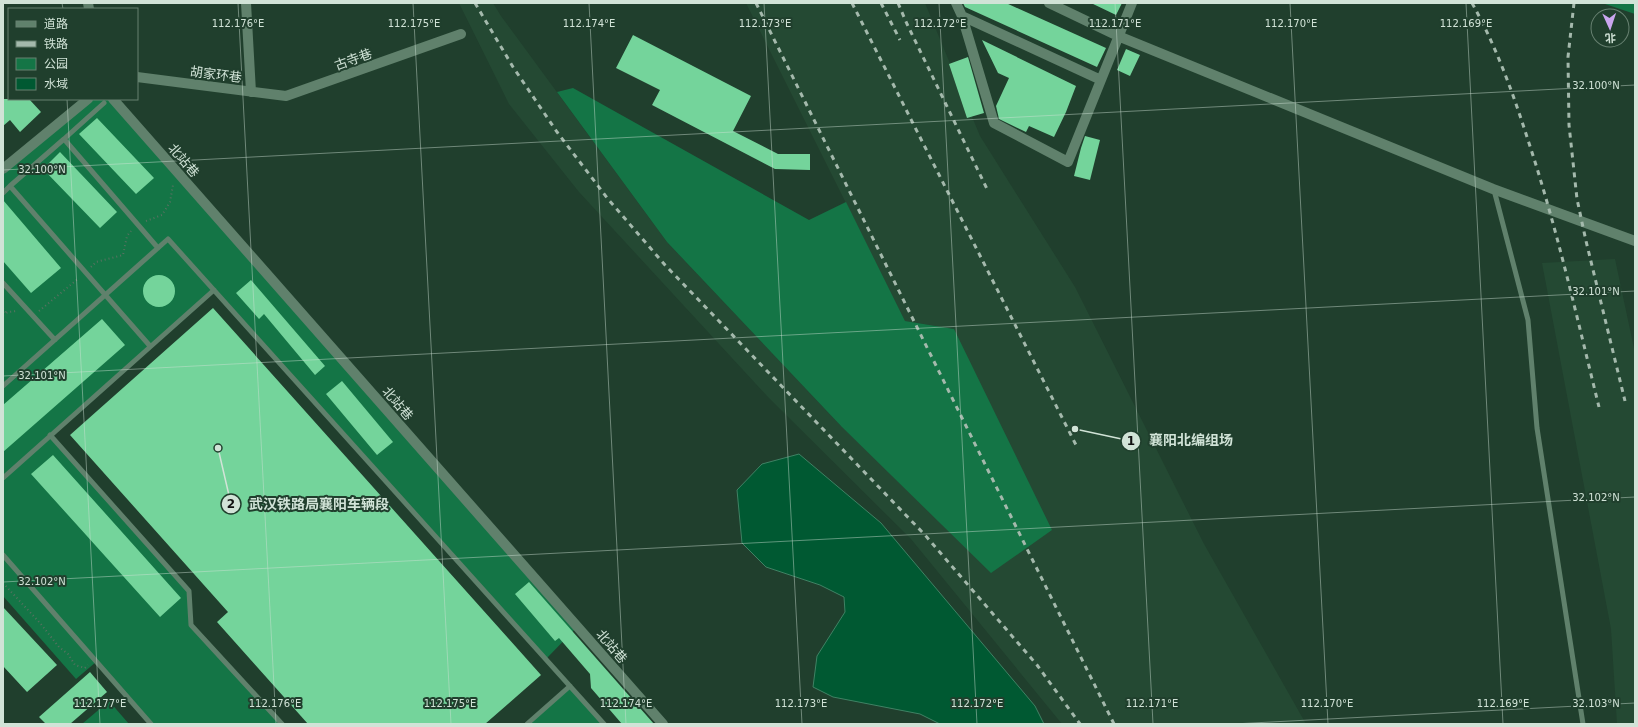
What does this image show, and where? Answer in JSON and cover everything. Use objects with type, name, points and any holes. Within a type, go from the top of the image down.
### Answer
[{"type":"street","name":"胡家环巷","points":[[138,78],[251,92],[246,3]]},
{"type":"street","points":[[956,3],[962,16],[994,123],[1068,162],[1132,3]]},
{"type":"street","points":[[1049,3],[1118,36],[1493,189],[1635,240]]},
{"type":"street","points":[[962,16],[1101,80]]},
{"type":"street","name":"古寺巷","points":[[251,92],[286,96],[461,34]]},
{"type":"street","points":[[3,169],[87,100]]},
{"type":"street","name":"北站巷","points":[[109,101],[176,170],[663,724]]},
{"type":"lane","points":[[3,193],[109,101]]},
{"type":"lane","points":[[64,139],[158,248]]},
{"type":"lane","points":[[10,186],[150,346]]},
{"type":"lane","points":[[1493,189],[1528,320],[1537,428],[1583,724]]},
{"type":"lane","points":[[3,386],[168,239],[604,724]]},
{"type":"lane","points":[[3,283],[55,340]]},
{"type":"lane","points":[[3,478],[214,290]]},
{"type":"lane","points":[[50,436],[189,591],[191,625],[282,724]]},
{"type":"lane","points":[[3,555],[151,724]]},
{"type":"lane","points":[[527,724],[570,686]]},
{"type":"path","points":[[33,316],[96,262],[123,256],[127,236],[138,224],[162,216],[170,202],[176,170]]},
{"type":"path","points":[[3,308],[4,314],[17,311],[25,307]]},
{"type":"path","points":[[3,582],[40,623],[59,647],[68,654],[75,665],[85,668],[94,659]]},
{"type":"shaded area","points":[[459,3],[493,3],[667,242],[841,426],[954,329],[905,321],[746,3],[925,3],[980,136],[1075,287],[1204,544],[1306,724],[1062,724],[911,539],[768,397],[579,192],[509,104]]},
{"type":"shaded area","points":[[1615,259],[1635,353],[1635,724],[1617,724],[1611,629],[1542,263]]},
{"type":"green space","points":[[1602,3],[1635,3],[1635,14],[1630,12],[1630,8],[1617,8]]},
{"type":"green space","points":[[573,88],[809,220],[846,202],[905,321],[954,329],[1052,530],[991,573],[841,426],[667,242],[557,92]]},
{"type":"green space","points":[[87,100],[114,100],[577,627],[546,659],[213,290],[50,436],[189,591],[191,625],[282,724],[151,724],[96,662],[76,679],[3,596],[3,169]]},
{"type":"green space","points":[[570,686],[604,724],[527,724]]},
{"type":"green space","points":[[109,701],[129,724],[82,724]]},
{"type":"water","points":[[799,454],[881,523],[1035,706],[1044,724],[940,724],[920,714],[833,697],[813,687],[817,656],[845,612],[844,597],[820,585],[766,567],[742,543],[737,490],[762,464]]},
{"type":"building","points":[[963,3],[1006,3],[1106,48],[1097,67],[965,7]]},
{"type":"building","points":[[1091,3],[1122,3],[1116,15]]},
{"type":"building","points":[[633,35],[751,96],[733,131],[778,154],[810,154],[810,170],[775,169],[652,105],[660,90],[616,68]]},
{"type":"building","points":[[982,40],[1076,86],[1054,137],[1029,126],[1026,132],[999,119],[996,106],[1009,78],[998,73]]},
{"type":"building","points":[[1126,49],[1140,55],[1130,76],[1117,70]]},
{"type":"building","points":[[968,57],[984,113],[967,118],[949,64]]},
{"type":"building","points":[[3,99],[30,100],[41,112],[20,132],[10,120],[3,126]]},
{"type":"building","points":[[97,118],[154,178],[136,194],[79,134]]},
{"type":"building","points":[[1085,136],[1100,140],[1090,180],[1074,176]]},
{"type":"building","points":[[60,152],[117,212],[100,228],[43,169]]},
{"type":"building","points":[[3,200],[61,268],[31,293],[3,261]]},
{"type":"building","points":[[156,275],[162,275],[172,282],[175,291],[174,297],[168,304],[162,307],[156,307],[146,300],[143,294],[143,288],[150,278]]},
{"type":"building","points":[[251,280],[325,366],[315,375],[264,314],[259,319],[236,293]]},
{"type":"building","points":[[213,308],[541,675],[485,724],[308,724],[217,622],[228,612],[70,435]]},
{"type":"building","points":[[102,319],[125,345],[3,452],[3,405]]},
{"type":"building","points":[[342,381],[393,442],[377,455],[326,394]]},
{"type":"building","points":[[53,455],[181,598],[160,617],[31,474]]},
{"type":"building","points":[[529,582],[654,724],[622,724],[591,688],[590,674],[559,638],[555,641],[515,594]]},
{"type":"building","points":[[3,607],[57,665],[27,692],[3,666]]},
{"type":"building","points":[[90,672],[107,692],[70,724],[46,724],[39,717]]},
{"type":"railway","points":[[475,3],[513,67],[557,132],[608,199],[665,265],[925,535],[1037,665],[1080,724]]},
{"type":"railway","points":[[756,3],[1114,724]]},
{"type":"railway","points":[[852,3],[1076,445]]},
{"type":"railway","points":[[881,3],[900,40]]},
{"type":"railway","points":[[898,3],[988,191]]},
{"type":"railway","points":[[1472,3],[1489,36],[1503,70],[1538,173],[1566,273],[1599,407]]},
{"type":"railway","points":[[1574,3],[1568,57],[1569,125],[1577,199],[1625,401]]},
{"type":"place","name":"襄阳北编组场","points":[[1075,429]]},
{"type":"place","name":"武汉铁路局襄阳车辆段","points":[[218,448]]}]
